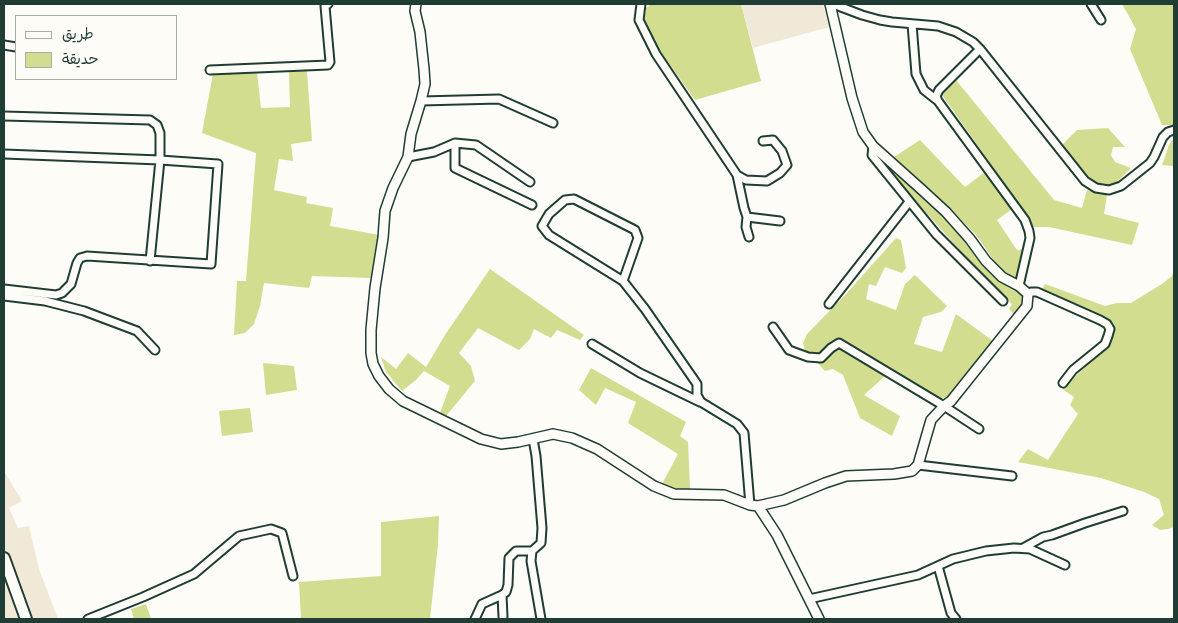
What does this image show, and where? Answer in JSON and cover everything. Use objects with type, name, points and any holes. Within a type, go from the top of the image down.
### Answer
[{"type":"main road","points":[[4,559],[26,619]]},
{"type":"street","points":[[210,70],[328,65],[330,62],[326,6],[328,4]]},
{"type":"street","points":[[416,4],[425,84],[422,101],[410,134],[408,157],[384,211],[383,238],[371,330],[371,353],[379,376],[389,389],[403,401],[481,439],[500,444],[553,434],[572,438],[597,449],[654,486],[674,494],[724,495],[754,506],[784,500],[846,476],[894,474],[912,471],[918,465],[931,420],[944,406],[951,402],[1027,306],[1028,294]]},
{"type":"street","points":[[641,4],[639,20],[656,54],[738,175],[744,208],[748,217],[746,227],[749,237]]},
{"type":"street","points":[[831,4],[880,20],[938,26],[965,37],[980,49],[1085,181],[1102,190],[1121,186],[1150,163],[1163,137],[1168,132],[1174,130]]},
{"type":"street","points":[[831,4],[852,98],[863,132],[873,146],[946,212],[970,239],[986,261],[1002,277],[1019,286],[1028,294]]},
{"type":"street","points":[[1091,4],[1101,20]]},
{"type":"street","points":[[912,24],[916,74],[924,90],[938,101],[1025,220],[1030,238],[1019,286]]},
{"type":"street","points":[[938,101],[936,96],[939,90],[980,49]]},
{"type":"street","points":[[422,101],[500,99],[553,123]]},
{"type":"street","points":[[4,116],[150,120],[157,125],[160,132],[160,160],[150,261]]},
{"type":"street","points":[[738,175],[746,180],[767,181],[780,173],[787,165],[782,151],[773,140],[763,141]]},
{"type":"street","points":[[408,157],[434,152],[455,143],[476,145],[530,182]]},
{"type":"street","points":[[455,143],[455,168],[532,205]]},
{"type":"street","points":[[873,146],[872,155],[909,202],[936,234],[1003,301]]},
{"type":"street","points":[[4,154],[218,164],[211,264],[88,256],[80,258],[72,284],[62,293],[56,295],[4,289]]},
{"type":"street","points":[[623,281],[638,238],[635,230],[574,199],[565,200],[549,214],[542,226],[548,235],[623,281],[645,309],[696,384],[697,395],[701,402]]},
{"type":"street","points":[[829,304],[909,202]]},
{"type":"street","points":[[748,217],[780,221]]},
{"type":"street","points":[[1028,294],[1037,292],[1100,320],[1107,324],[1110,329],[1104,344],[1072,370],[1063,383]]},
{"type":"street","points":[[4,296],[46,301],[84,311],[137,331],[155,350]]},
{"type":"street","points":[[773,327],[789,350],[808,357],[821,358],[839,343],[979,429]]},
{"type":"street","points":[[592,344],[640,373],[701,402],[737,424],[744,433],[754,506],[777,535],[819,619]]},
{"type":"street","points":[[475,619],[482,604],[506,592],[509,558],[516,551],[532,551],[541,543],[542,528],[533,438]]},
{"type":"street","points":[[918,465],[1012,476]]},
{"type":"street","points":[[1023,549],[1042,537],[1123,511]]},
{"type":"street","points":[[88,619],[194,574],[239,536],[271,529],[282,533],[293,576]]},
{"type":"street","points":[[809,599],[918,575],[953,559],[986,551],[1014,548],[1030,549],[1065,565]]},
{"type":"street","points":[[532,551],[531,561],[541,619]]},
{"type":"street","points":[[938,566],[951,613],[956,619]]},
{"type":"street","points":[[502,595],[503,617]]},
{"type":"shaded area","points":[[741,4],[823,4],[829,27],[753,48]]},
{"type":"shaded area","points":[[4,471],[22,501],[9,508],[18,528],[29,526],[39,569],[58,619],[4,619]]},
{"type":"green space","points":[[651,4],[741,4],[761,81],[695,100],[658,48],[644,21],[646,8]]},
{"type":"green space","points":[[1122,4],[1174,4],[1174,125],[1162,125],[1130,49],[1136,29]]},
{"type":"green space","points":[[307,71],[312,141],[291,144],[293,161],[279,159],[274,190],[307,197],[306,203],[333,208],[330,226],[379,235],[372,278],[312,276],[309,288],[264,283],[260,306],[254,324],[245,333],[234,335],[237,281],[246,281],[256,153],[202,133],[213,74],[257,73],[261,108],[290,107],[289,72]]},
{"type":"green space","points":[[956,80],[1054,200],[1082,208],[1087,190],[1107,195],[1104,214],[1139,223],[1132,245],[1049,227],[1032,227],[1029,218],[942,95]]},
{"type":"green space","points":[[1108,128],[1125,147],[1113,147],[1111,155],[1115,162],[1131,168],[1114,185],[1096,184],[1089,181],[1061,146],[1077,130]]},
{"type":"green space","points":[[1174,139],[1174,166],[1162,165],[1169,145]]},
{"type":"green space","points":[[920,140],[965,187],[985,172],[1012,209],[997,220],[1017,250],[1024,249],[1017,281],[1003,274],[977,236],[949,207],[894,157]]},
{"type":"green space","points":[[886,162],[941,213],[1020,293],[1025,299],[1015,316],[1009,309],[1012,304],[995,289],[883,165]]},
{"type":"green space","points":[[896,238],[901,240],[906,268],[902,273],[885,267],[876,286],[869,284],[866,299],[896,310],[905,284],[915,275],[947,306],[941,312],[923,317],[914,344],[942,352],[956,314],[993,341],[951,397],[940,398],[891,368],[864,395],[900,416],[892,436],[860,418],[843,375],[833,369],[825,371],[805,350],[803,343],[807,334]]},
{"type":"green space","points":[[490,269],[584,335],[580,340],[557,330],[551,338],[534,329],[530,339],[519,350],[478,328],[459,353],[471,366],[475,381],[446,416],[440,413],[450,386],[424,371],[402,391],[386,372],[381,357],[396,369],[408,353],[426,367],[445,335]]},
{"type":"green space","points":[[1174,270],[1174,527],[1160,530],[1152,525],[1164,515],[1159,499],[1101,478],[1018,462],[1028,449],[1048,460],[1078,414],[1070,405],[1074,397],[1062,389],[1111,343],[1113,323],[1041,292],[1045,284],[1105,306],[1117,303],[1131,303],[1162,284],[1172,276]]},
{"type":"green space","points":[[263,363],[294,366],[297,390],[266,395]]},
{"type":"green space","points":[[591,368],[686,422],[680,436],[688,442],[690,489],[675,489],[662,484],[678,454],[628,423],[636,402],[605,388],[596,405],[579,390]]},
{"type":"green space","points":[[250,408],[253,432],[222,436],[219,411]]},
{"type":"green space","points":[[439,516],[430,619],[301,619],[299,582],[381,576],[381,522]]},
{"type":"green space","points":[[146,604],[151,619],[134,619],[131,609]]}]
